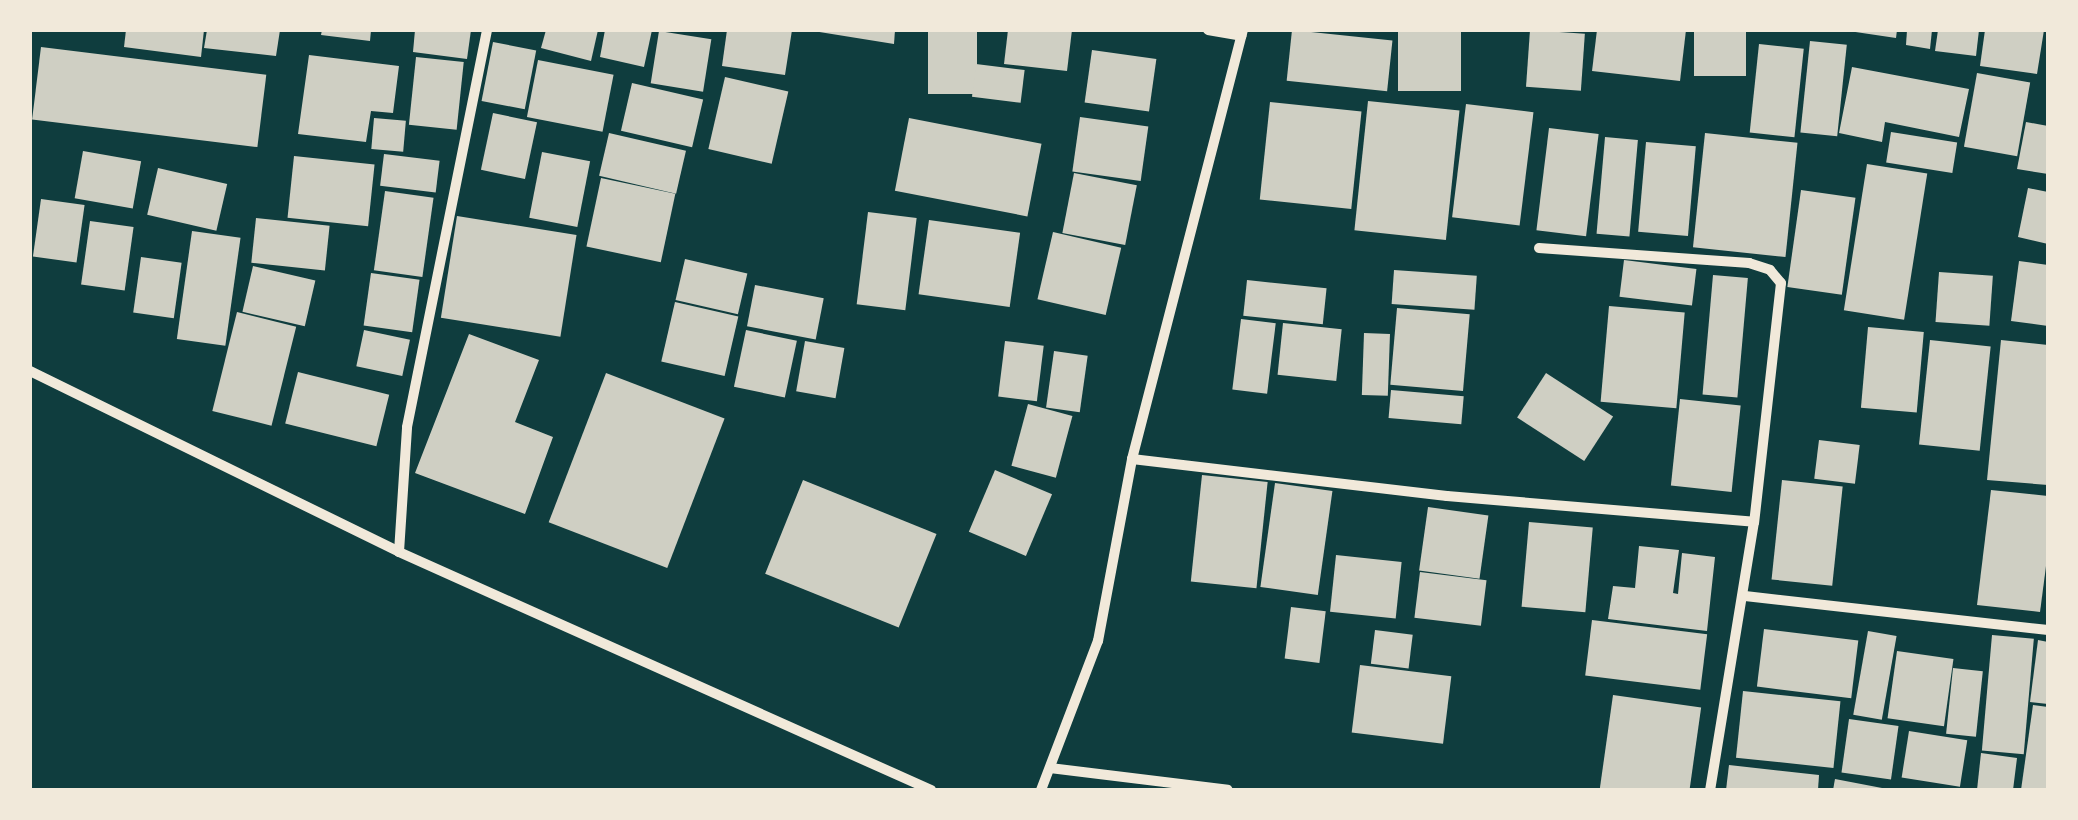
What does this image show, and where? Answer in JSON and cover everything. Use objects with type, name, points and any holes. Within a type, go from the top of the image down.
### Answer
[{"type":"street","points":[[399,552],[408,427],[487,30]]},
{"type":"street","points":[[1041,790],[1098,640],[1132,459],[1242,33],[1208,30]]},
{"type":"street","points":[[1538,248],[1749,262],[1770,270],[1781,283],[1745,596],[1710,790]]},
{"type":"street","points":[[30,370],[399,552],[931,790]]},
{"type":"street","points":[[1132,459],[1446,496],[1754,522]]},
{"type":"street","points":[[1745,596],[2048,630]]},
{"type":"street","points":[[1050,768],[1228,790]]},
{"type":"building","points":[[126,30],[204,30],[201,57],[124,47]]},
{"type":"building","points":[[207,30],[280,30],[276,56],[204,48]]},
{"type":"building","points":[[322,30],[371,30],[370,41],[321,35]]},
{"type":"building","points":[[415,30],[471,30],[467,59],[413,52]]},
{"type":"building","points":[[546,30],[598,30],[591,61],[541,48]]},
{"type":"building","points":[[605,30],[652,30],[644,67],[600,57]]},
{"type":"building","points":[[727,30],[792,30],[785,75],[722,66]]},
{"type":"building","points":[[807,30],[895,30],[894,44]]},
{"type":"building","points":[[928,30],[977,30],[977,94],[928,94]]},
{"type":"building","points":[[1008,30],[1072,30],[1067,71],[1004,64]]},
{"type":"building","points":[[1292,30],[1392,41],[1387,91],[1287,81]]},
{"type":"building","points":[[1398,30],[1461,30],[1461,91],[1398,91]]},
{"type":"building","points":[[1530,30],[1585,34],[1581,91],[1526,87]]},
{"type":"building","points":[[1597,30],[1686,30],[1680,81],[1592,71]]},
{"type":"building","points":[[1694,30],[1746,30],[1746,76],[1694,76]]},
{"type":"building","points":[[1842,30],[1897,30],[1896,38]]},
{"type":"building","points":[[1907,30],[1932,30],[1930,49],[1906,45]]},
{"type":"building","points":[[1938,30],[1979,30],[1976,56],[1935,51]]},
{"type":"building","points":[[1985,30],[2044,30],[2037,74],[1980,66]]},
{"type":"building","points":[[659,31],[711,39],[703,92],[651,83]]},
{"type":"building","points":[[1810,41],[1847,45],[1837,136],[1800,132]]},
{"type":"building","points":[[493,42],[536,50],[525,109],[482,101]]},
{"type":"building","points":[[1759,44],[1804,49],[1794,137],[1750,133]]},
{"type":"building","points":[[41,47],[266,75],[257,147],[32,119]]},
{"type":"building","points":[[1092,50],[1156,59],[1149,112],[1085,102]]},
{"type":"building","points":[[309,55],[399,66],[393,113],[371,111],[366,142],[298,134]]},
{"type":"building","points":[[416,57],[464,62],[457,130],[409,125]]},
{"type":"building","points":[[538,60],[614,75],[603,132],[527,117]]},
{"type":"building","points":[[976,64],[1025,70],[1021,103],[972,97]]},
{"type":"building","points":[[1852,67],[1969,89],[1959,137],[1885,122],[1882,142],[1839,133]]},
{"type":"building","points":[[1977,73],[2030,82],[2017,156],[1964,147]]},
{"type":"building","points":[[725,77],[788,92],[772,164],[708,149]]},
{"type":"building","points":[[632,83],[703,99],[692,147],[621,131]]},
{"type":"building","points":[[1368,101],[1459,111],[1446,240],[1354,230]]},
{"type":"building","points":[[1270,102],[1361,112],[1351,209],[1260,199]]},
{"type":"building","points":[[1466,104],[1533,112],[1520,225],[1452,217]]},
{"type":"building","points":[[493,113],[537,122],[525,179],[481,170]]},
{"type":"building","points":[[1080,117],[1148,127],[1141,181],[1072,171]]},
{"type":"building","points":[[374,118],[406,121],[403,152],[371,149]]},
{"type":"building","points":[[909,118],[1042,144],[1027,216],[895,191]]},
{"type":"building","points":[[2026,122],[2048,126],[2048,174],[2017,169]]},
{"type":"building","points":[[1549,128],[1599,134],[1586,236],[1536,230]]},
{"type":"building","points":[[1891,132],[1957,142],[1952,173],[1886,163]]},
{"type":"building","points":[[609,133],[686,151],[676,194],[599,176]]},
{"type":"building","points":[[1705,133],[1797,143],[1785,257],[1693,247]]},
{"type":"building","points":[[1605,137],[1638,140],[1629,237],[1597,234]]},
{"type":"building","points":[[1646,142],[1696,146],[1688,236],[1638,232]]},
{"type":"building","points":[[83,151],[141,161],[133,209],[75,198]]},
{"type":"building","points":[[542,152],[590,161],[577,227],[529,218]]},
{"type":"building","points":[[384,154],[440,161],[436,193],[380,186]]},
{"type":"building","points":[[294,156],[375,164],[368,226],[288,218]]},
{"type":"building","points":[[1867,164],[1927,174],[1904,320],[1844,310]]},
{"type":"building","points":[[158,168],[227,184],[216,231],[147,215]]},
{"type":"building","points":[[1074,173],[1137,185],[1125,245],[1062,233]]},
{"type":"building","points":[[601,178],[675,194],[661,262],[586,246]]},
{"type":"building","points":[[2028,188],[2048,192],[2048,244],[2018,237]]},
{"type":"building","points":[[1801,190],[1855,198],[1842,295],[1787,287]]},
{"type":"building","points":[[385,191],[434,198],[422,277],[374,270]]},
{"type":"building","points":[[41,199],[85,205],[76,263],[33,256]]},
{"type":"building","points":[[868,212],[917,218],[905,310],[857,304]]},
{"type":"building","points":[[457,216],[577,235],[560,337],[441,318]]},
{"type":"building","points":[[256,218],[330,226],[325,270],[251,263]]},
{"type":"building","points":[[929,220],[1020,233],[1010,307],[919,294]]},
{"type":"building","points":[[90,221],[134,227],[125,291],[81,284]]},
{"type":"building","points":[[192,231],[241,238],[225,346],[177,339]]},
{"type":"building","points":[[1053,232],[1121,248],[1106,315],[1037,299]]},
{"type":"building","points":[[141,257],[182,263],[174,318],[133,312]]},
{"type":"building","points":[[685,259],[747,273],[738,314],[676,300]]},
{"type":"building","points":[[1624,260],[1696,269],[1692,306],[1619,297]]},
{"type":"building","points":[[2019,261],[2048,265],[2048,326],[2011,321]]},
{"type":"building","points":[[253,266],[315,280],[305,326],[242,312]]},
{"type":"building","points":[[1394,270],[1477,276],[1474,310],[1392,304]]},
{"type":"building","points":[[1939,272],[1993,276],[1989,326],[1936,322]]},
{"type":"building","points":[[371,273],[420,280],[412,332],[364,325]]},
{"type":"building","points":[[1713,275],[1748,278],[1737,398],[1703,395]]},
{"type":"building","points":[[1247,280],[1327,288],[1323,324],[1243,316]]},
{"type":"building","points":[[755,285],[824,298],[816,340],[747,326]]},
{"type":"building","points":[[675,302],[738,317],[725,376],[661,361]]},
{"type":"building","points":[[1609,306],[1685,313],[1676,408],[1601,402]]},
{"type":"building","points":[[1397,308],[1470,314],[1463,391],[1390,385]]},
{"type":"building","points":[[237,312],[296,327],[272,426],[212,411]]},
{"type":"building","points":[[1241,319],[1276,323],[1267,394],[1232,389]]},
{"type":"building","points":[[1283,323],[1342,329],[1336,381],[1278,375]]},
{"type":"building","points":[[1868,327],[1924,332],[1917,413],[1861,408]]},
{"type":"building","points":[[364,330],[410,340],[402,376],[356,366]]},
{"type":"building","points":[[746,330],[797,341],[785,398],[734,387]]},
{"type":"building","points":[[1364,333],[1390,334],[1388,396],[1362,395]]},
{"type":"building","points":[[469,334],[539,360],[515,422],[553,437],[525,514],[415,473]]},
{"type":"building","points":[[1930,340],[1991,346],[1980,451],[1919,444]]},
{"type":"building","points":[[2001,340],[2048,345],[2048,485],[1987,480]]},
{"type":"building","points":[[805,341],[844,348],[836,398],[796,391]]},
{"type":"building","points":[[1005,341],[1044,346],[1037,401],[998,397]]},
{"type":"building","points":[[1054,351],[1088,356],[1080,412],[1046,407]]},
{"type":"building","points":[[298,372],[389,395],[376,446],[285,423]]},
{"type":"building","points":[[606,373],[725,419],[667,568],[549,522]]},
{"type":"building","points":[[1546,373],[1613,417],[1584,461],[1517,417]]},
{"type":"building","points":[[1391,390],[1464,396],[1461,424],[1389,418]]},
{"type":"building","points":[[1680,399],[1741,405],[1732,492],[1671,486]]},
{"type":"building","points":[[1028,404],[1072,416],[1056,478],[1011,466]]},
{"type":"building","points":[[1819,440],[1860,445],[1855,484],[1814,479]]},
{"type":"building","points":[[995,470],[1052,494],[1026,556],[969,532]]},
{"type":"building","points":[[1202,475],[1268,482],[1256,588],[1191,581]]},
{"type":"building","points":[[803,480],[937,534],[899,628],[765,574]]},
{"type":"building","points":[[1782,480],[1843,486],[1832,586],[1772,579]]},
{"type":"building","points":[[1275,483],[1332,491],[1318,595],[1260,587]]},
{"type":"building","points":[[1991,490],[2048,496],[2048,551],[2040,612],[1977,605]]},
{"type":"building","points":[[1428,507],[1488,515],[1479,579],[1419,570]]},
{"type":"building","points":[[1529,522],[1593,528],[1585,612],[1522,607]]},
{"type":"building","points":[[1639,546],[1679,550],[1673,593],[1678,594],[1682,553],[1715,557],[1707,631],[1608,619],[1613,586],[1635,588]]},
{"type":"building","points":[[1336,555],[1402,562],[1396,619],[1330,612]]},
{"type":"building","points":[[1420,572],[1487,580],[1481,626],[1414,618]]},
{"type":"building","points":[[1291,607],[1326,611],[1319,663],[1285,659]]},
{"type":"building","points":[[1592,620],[1707,634],[1700,690],[1585,676]]},
{"type":"building","points":[[1764,629],[1858,641],[1851,698],[1757,687]]},
{"type":"building","points":[[1375,630],[1413,635],[1409,668],[1371,664]]},
{"type":"building","points":[[1868,631],[1897,636],[1882,720],[1853,715]]},
{"type":"building","points":[[1992,635],[2034,639],[2024,754],[1982,751]]},
{"type":"building","points":[[2038,640],[2048,642],[2048,704],[2030,702]]},
{"type":"building","points":[[1897,651],[1953,659],[1944,726],[1888,718]]},
{"type":"building","points":[[1360,665],[1451,676],[1443,744],[1352,732]]},
{"type":"building","points":[[1953,668],[1983,671],[1976,737],[1946,734]]},
{"type":"building","points":[[1743,691],[1840,701],[1833,768],[1736,758]]},
{"type":"building","points":[[1613,695],[1701,707],[1690,790],[1600,790]]},
{"type":"building","points":[[2033,705],[2048,707],[2048,790],[2021,790]]},
{"type":"building","points":[[1849,719],[1899,726],[1891,779],[1841,772]]},
{"type":"building","points":[[1909,731],[1967,740],[1960,787],[1902,777]]},
{"type":"building","points":[[1981,753],[2017,758],[2013,790],[1977,790]]},
{"type":"building","points":[[1729,765],[1819,775],[1818,790],[1726,790]]},
{"type":"building","points":[[1835,779],[1882,788],[1833,790]]}]
